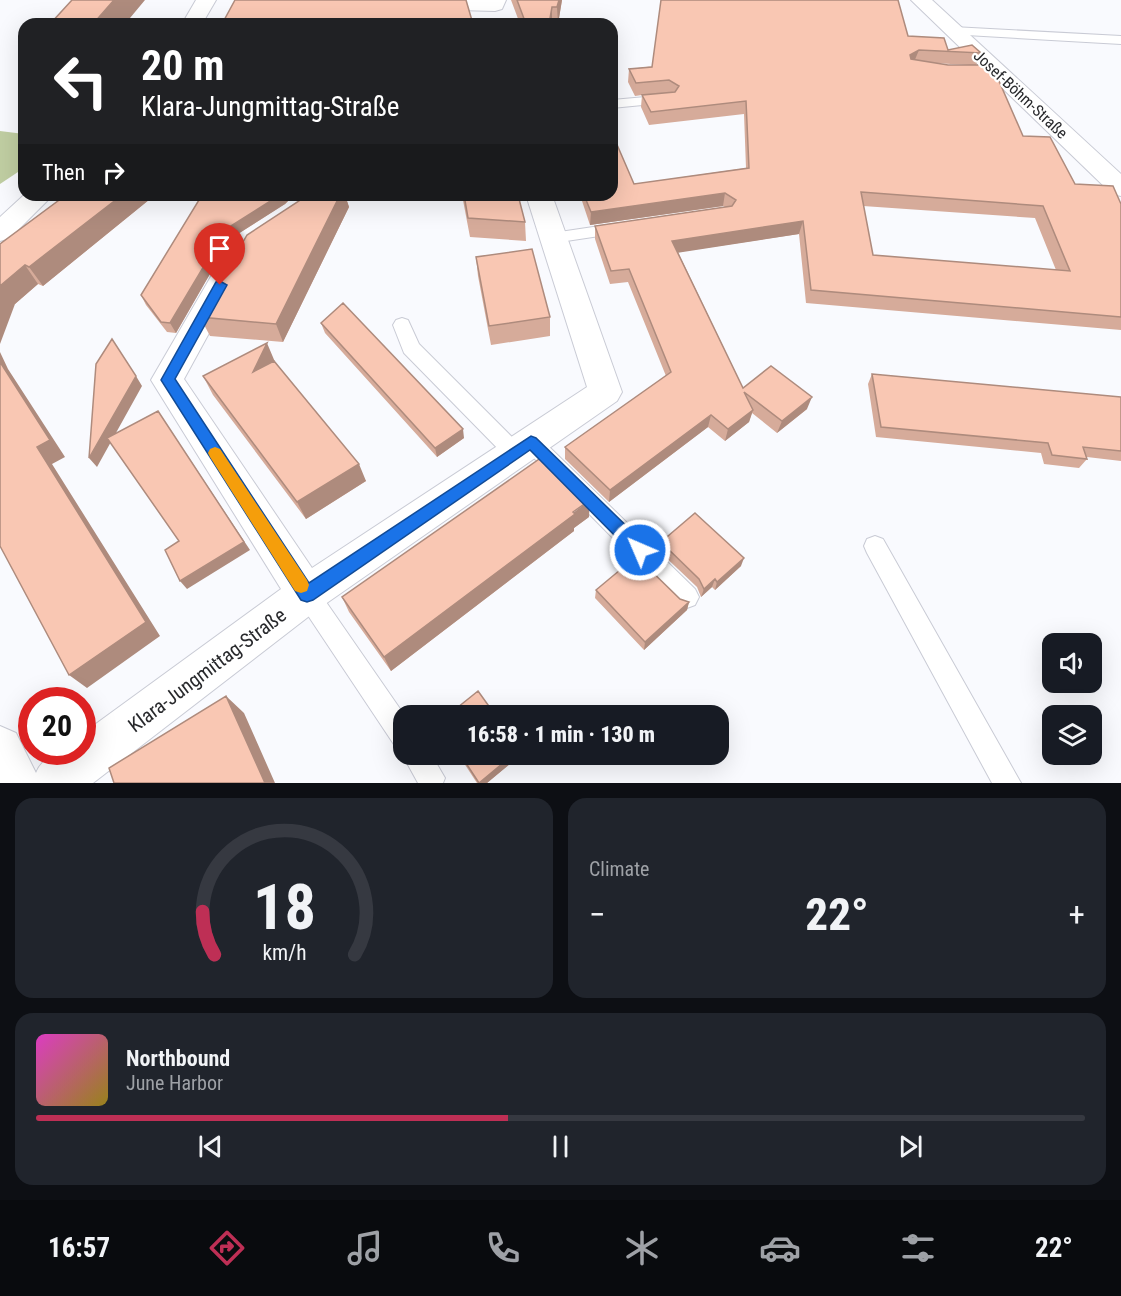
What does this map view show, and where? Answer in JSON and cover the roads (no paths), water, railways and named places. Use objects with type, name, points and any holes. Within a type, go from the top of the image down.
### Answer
[{"type":"street","points":[[196,18],[206,0]]},
{"type":"street","points":[[407,2],[495,5],[496,0]]},
{"type":"street","name":"Josef-Böhm-Straße","points":[[921,0],[953,30],[984,71],[1121,188]]},
{"type":"street","points":[[0,214],[27,201]]},
{"type":"street","points":[[0,232],[33,201]]},
{"type":"street","name":"Klara-Jungmittag-Straße","points":[[55,783],[307,594],[605,392],[541,201]]},
{"type":"street","points":[[236,257],[168,380],[307,594]]},
{"type":"street","points":[[0,749],[17,783]]},
{"type":"lane","points":[[953,30],[1121,40]]},
{"type":"lane","points":[[618,103],[668,99]]},
{"type":"lane","points":[[554,238],[633,226]]},
{"type":"lane","points":[[402,325],[411,348],[687,597]]},
{"type":"lane","points":[[875,546],[1007,783]]},
{"type":"lane","points":[[307,594],[393,721]]},
{"type":"lane","points":[[422,765],[431,778]]}]
